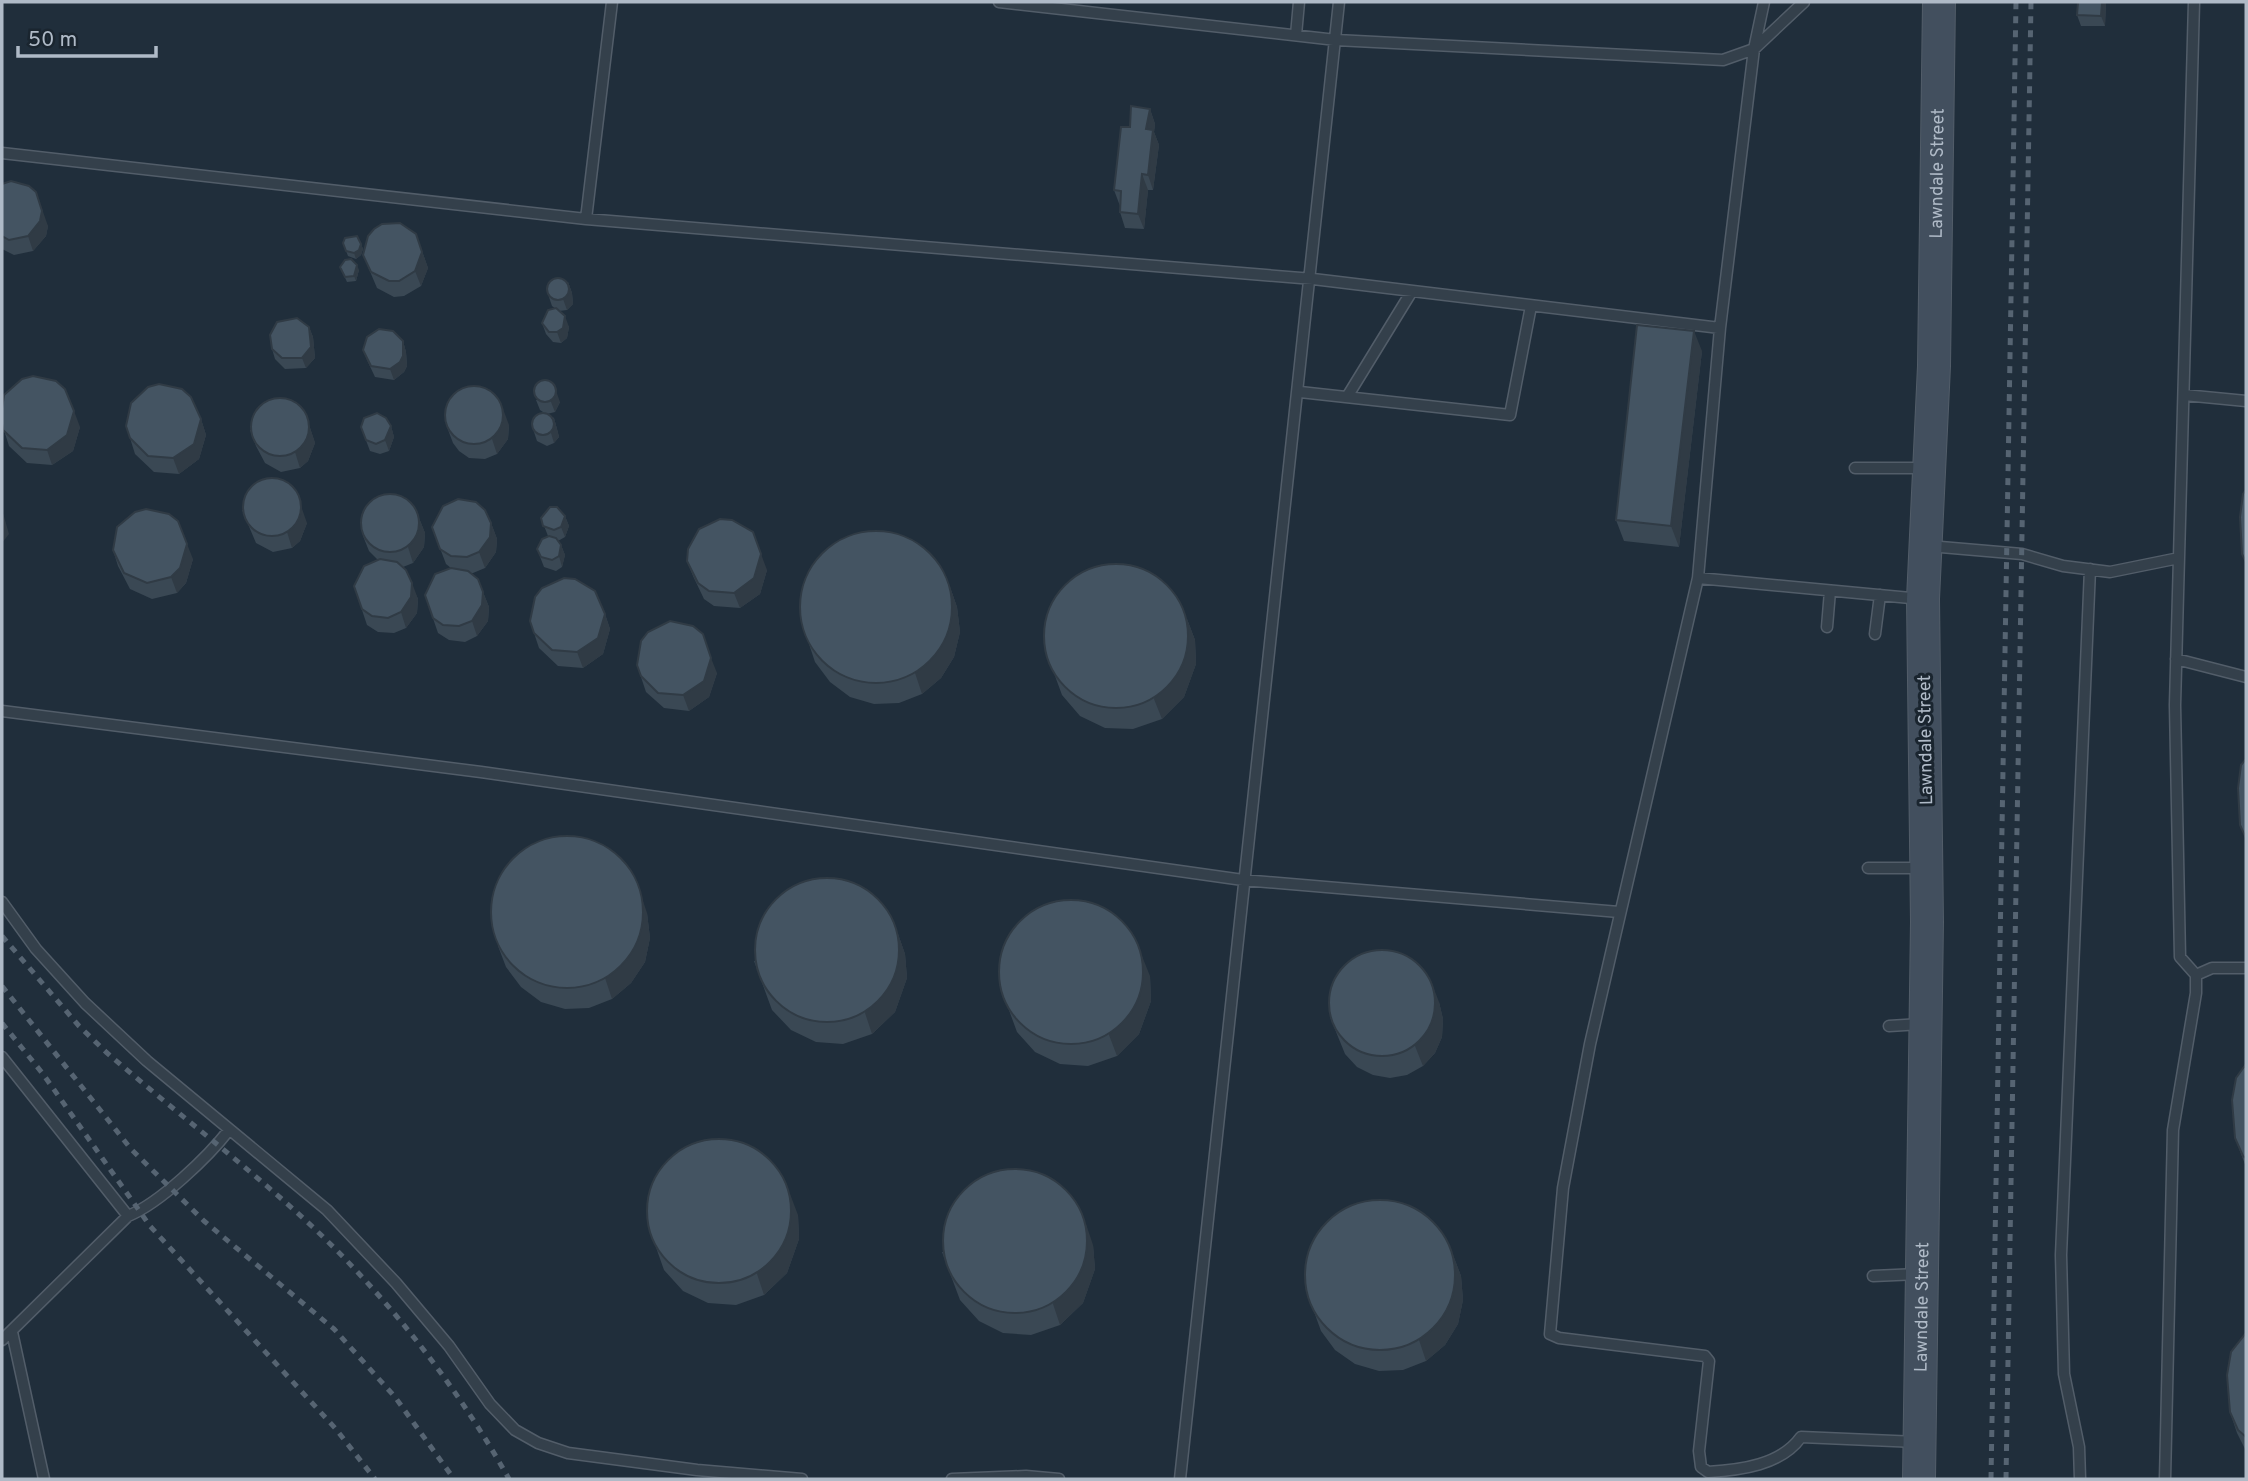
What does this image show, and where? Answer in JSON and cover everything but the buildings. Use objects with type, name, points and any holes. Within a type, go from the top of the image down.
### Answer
[{"type":"main road","name":"Lawndale Street","points":[[1919,1479],[1927,868],[1923,599],[1934,366],[1939,2]]},
{"type":"lane","points":[[586,219],[612,2]]},
{"type":"lane","points":[[999,2],[1336,40],[1723,60],[1754,49],[1804,2]]},
{"type":"lane","points":[[1296,35],[1299,2]]},
{"type":"lane","points":[[1180,1479],[1243,880],[1313,279],[1339,2]]},
{"type":"lane","points":[[1764,2],[1754,49],[1720,328],[1698,578],[1619,912],[1563,1188],[1550,1334],[1559,1338],[1705,1356],[1709,1361],[1699,1451],[1701,1467],[1708,1472],[1743,1469],[1791,1451],[1801,1437],[1920,1442]]},
{"type":"lane","points":[[2165,1479],[2173,1130],[2196,993],[2196,975],[2180,957],[2176,659],[2194,2]]},
{"type":"lane","points":[[2,153],[586,219],[1313,279],[1720,328]]},
{"type":"lane","points":[[1347,397],[1412,291]]},
{"type":"lane","points":[[1300,392],[1510,415],[1531,306]]},
{"type":"lane","points":[[2184,395],[2246,401]]},
{"type":"lane","points":[[1855,468],[1929,468]]},
{"type":"lane","points":[[1926,546],[2022,554],[2063,566],[2110,572],[2179,558]]},
{"type":"lane","points":[[2080,1479],[2079,1447],[2064,1374],[2061,1255],[2090,569]]},
{"type":"lane","points":[[1698,578],[1923,599]]},
{"type":"lane","points":[[1827,627],[1830,591]]},
{"type":"lane","points":[[1875,634],[1880,595]]},
{"type":"lane","points":[[2176,659],[2246,677]]},
{"type":"lane","points":[[2,711],[481,772],[1243,880],[1619,912]]},
{"type":"lane","points":[[1868,868],[1927,868]]},
{"type":"lane","points":[[2,902],[36,949],[85,1003],[229,1130],[327,1210],[449,1346],[490,1404],[515,1430],[538,1443],[568,1452],[697,1475],[802,1479]]},
{"type":"lane","points":[[2196,975],[2211,968],[2246,968]]},
{"type":"lane","points":[[1889,1026],[1924,1023]]},
{"type":"lane","points":[[2,1056],[128,1216]]},
{"type":"lane","points":[[2,1340],[128,1216],[139,1211],[168,1188],[217,1145],[229,1130]]},
{"type":"lane","points":[[1873,1276],[1921,1274]]},
{"type":"lane","points":[[12,1332],[44,1479]]},
{"type":"lane","points":[[952,1479],[1026,1476],[1059,1479]]},
{"type":"railway","points":[[1991,1479],[2016,2]]},
{"type":"railway","points":[[2006,1479],[2031,2]]},
{"type":"railway","points":[[2,936],[79,1026],[106,1052],[265,1185],[345,1259],[398,1318],[446,1380],[509,1479]]},
{"type":"railway","points":[[2,986],[131,1149],[204,1221],[334,1329],[395,1397],[454,1479]]},
{"type":"railway","points":[[2,1023],[43,1074],[150,1226],[335,1428],[375,1479]]}]
